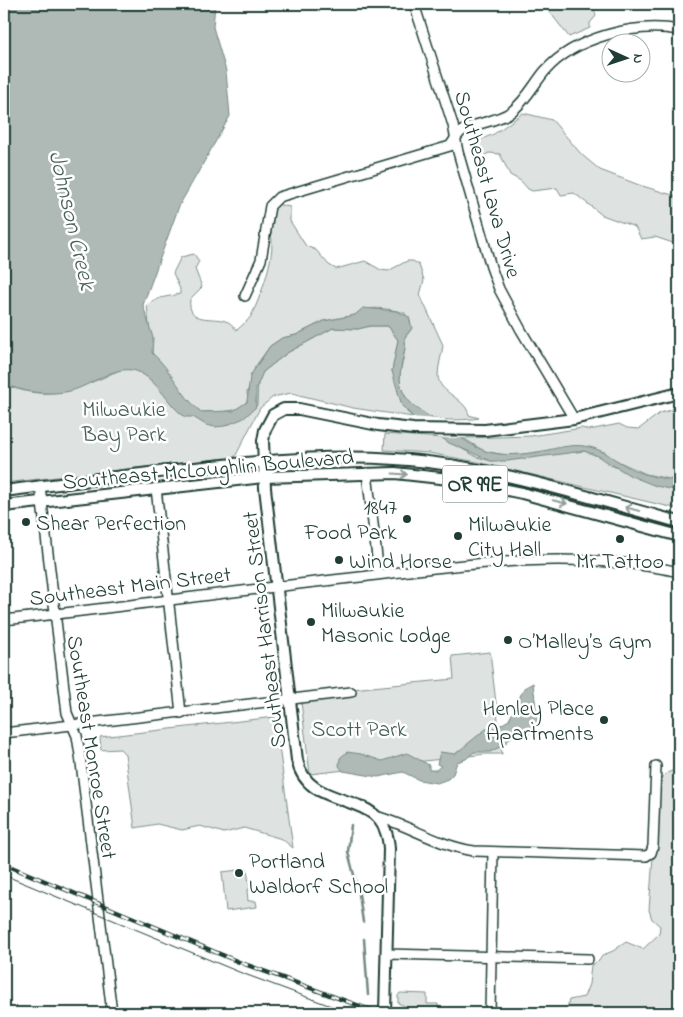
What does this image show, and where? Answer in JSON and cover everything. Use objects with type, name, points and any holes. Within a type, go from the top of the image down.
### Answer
[{"type":"main road","points":[[574,419],[679,393]]},
{"type":"main road","name":"Southeast Harrison Street","points":[[379,818],[364,806],[323,793],[302,776],[297,760],[264,477],[264,430],[274,415],[284,409],[307,410],[395,427],[464,431],[502,429],[574,419]]},
{"type":"main road","name":"Southeast McLoughlin Boulevard","points":[[4,491],[264,462],[366,458],[434,463],[522,480],[679,522]]},
{"type":"main road","name":"Southeast McLoughlin Boulevard","points":[[4,506],[264,477],[367,473],[423,476],[505,490],[580,507],[679,536]]},
{"type":"main road","points":[[379,818],[388,835],[389,849],[385,1013]]},
{"type":"street","name":"Southeast Lava Drive","points":[[414,4],[453,126],[473,208],[499,289],[574,419]]},
{"type":"street","points":[[246,296],[262,260],[270,206],[279,197],[450,146],[462,131],[501,118],[512,112],[524,100],[546,70],[580,46],[618,33],[666,28],[679,30]]},
{"type":"street","points":[[367,473],[379,574]]},
{"type":"street","name":"Southeast Monroe Street","points":[[40,486],[67,713],[80,756],[112,1013]]},
{"type":"street","points":[[156,488],[181,713]]},
{"type":"street","name":"Southeast Main Street","points":[[4,620],[379,574],[493,563],[552,560],[619,563],[679,572]]},
{"type":"street","points":[[4,733],[351,692]]},
{"type":"street","points":[[379,818],[404,825],[456,849],[493,852],[649,855],[654,846],[656,766]]},
{"type":"street","points":[[490,1013],[493,852]]},
{"type":"street","points":[[386,954],[588,959]]},
{"type":"green space","points":[[553,4],[593,4],[596,16],[590,23],[590,28],[569,37],[549,11],[554,6]]},
{"type":"green space","points":[[523,113],[552,120],[582,155],[600,170],[639,185],[679,197],[679,245],[655,237],[641,239],[635,227],[602,215],[574,193],[561,195],[557,188],[532,191],[528,189],[521,181],[510,175],[500,154],[489,153],[480,158],[476,147],[477,141],[494,134]]},
{"type":"green space","name":"Milwaukie Bay Park","points":[[276,204],[290,207],[290,221],[306,246],[316,250],[329,265],[336,269],[365,261],[381,270],[388,271],[407,261],[413,261],[419,265],[424,280],[420,295],[443,345],[438,372],[439,382],[447,392],[463,404],[469,415],[479,418],[437,419],[427,416],[410,403],[403,392],[400,379],[405,337],[411,330],[405,313],[372,308],[365,309],[355,315],[324,321],[296,335],[282,338],[270,346],[255,367],[247,393],[248,398],[241,407],[221,412],[201,412],[197,409],[200,414],[239,417],[257,405],[258,380],[263,372],[287,353],[333,328],[358,329],[370,326],[388,326],[398,340],[392,371],[407,412],[413,417],[353,408],[291,393],[273,397],[260,408],[235,457],[4,483],[4,384],[30,392],[53,393],[75,388],[125,369],[133,370],[148,378],[178,410],[189,402],[152,353],[147,305],[160,298],[180,294],[180,289],[173,273],[181,257],[194,254],[199,261],[195,269],[202,287],[190,299],[190,307],[193,313],[203,318],[228,322],[237,330],[251,316],[265,280],[272,250],[271,218]]},
{"type":"green space","points":[[679,408],[679,481],[646,474],[613,459],[605,452],[577,446],[511,456],[484,451],[463,438],[531,436],[582,428],[589,430],[619,424],[627,428],[639,429],[660,413]]},
{"type":"green space","points":[[385,434],[442,438],[477,457],[491,461],[584,451],[598,456],[610,465],[679,491],[679,509],[477,462],[429,453],[384,450]]},
{"type":"green space","name":"Scott Park","points":[[490,652],[502,754],[486,754],[310,774],[300,694],[454,679],[452,656]]},
{"type":"green space","points":[[275,717],[293,848],[282,839],[244,828],[224,833],[200,826],[182,830],[157,824],[135,828],[125,754],[120,749],[101,750],[100,737]]},
{"type":"green space","points":[[679,768],[679,1013],[566,1013],[569,1000],[584,997],[589,984],[591,965],[598,962],[603,955],[626,942],[643,949],[659,934],[660,926],[652,919],[649,910],[653,857],[658,842],[660,780],[667,773]]},
{"type":"green space","points":[[247,869],[250,890],[247,890],[248,901],[256,901],[257,907],[226,911],[222,872]]},
{"type":"green space","points":[[400,993],[427,994],[427,1004],[438,1004],[438,1010],[458,1010],[458,1013],[420,1013],[398,1003]]},
{"type":"water","name":"Johnson Creek","points":[[4,4],[215,4],[213,27],[226,71],[230,116],[179,206],[143,305],[153,338],[152,353],[194,406],[201,412],[233,411],[247,402],[250,376],[270,346],[282,338],[296,335],[324,321],[355,315],[363,308],[397,311],[409,317],[412,328],[405,337],[405,349],[400,374],[403,392],[414,406],[472,445],[493,453],[505,454],[539,452],[573,446],[591,447],[638,471],[655,477],[679,481],[679,491],[656,486],[631,476],[598,456],[584,451],[507,461],[491,461],[449,443],[413,417],[402,406],[392,371],[398,340],[388,326],[370,326],[358,329],[333,328],[287,353],[263,372],[256,389],[256,407],[244,418],[225,426],[215,427],[206,425],[193,417],[185,417],[148,378],[132,370],[122,370],[103,376],[74,390],[57,393],[34,392],[4,384]]},
{"type":"water","points":[[533,683],[538,725],[533,727],[527,736],[512,736],[504,745],[490,752],[474,752],[466,759],[457,762],[453,774],[448,779],[437,783],[419,780],[403,772],[378,777],[343,771],[339,766],[340,758],[347,752],[361,754],[382,761],[407,753],[429,765],[429,770],[436,770],[441,766],[437,764],[440,752],[455,754],[486,729],[497,727],[509,720],[524,688]]},
{"type":"pier","points":[[410,417],[438,419],[467,438],[438,438]]},
{"type":"waterway","points":[[351,825],[348,852],[359,894],[363,922]]},
{"type":"waterway","points":[[364,939],[368,995]]},
{"type":"tram line","points":[[4,875],[239,972],[350,1013]]},
{"type":"railway","points":[[4,864],[239,962],[379,1013]]},
{"type":"place","name":"1847 Food Park","points":[[407,519]]},
{"type":"place","name":"Shear Perfection","points":[[26,522]]},
{"type":"place","name":"Milwaukie City Hall","points":[[458,536]]},
{"type":"place","name":"Mr Tattoo","points":[[620,539]]},
{"type":"place","name":"Wind Horse","points":[[339,560]]},
{"type":"place","name":"Milwaukie Masonic Lodge","points":[[311,622]]},
{"type":"place","name":"O’Malley’s Gym","points":[[508,640]]},
{"type":"place","name":"Henley Place Apartments","points":[[604,720]]},
{"type":"place","name":"Portland Waldorf School","points":[[239,873]]}]
